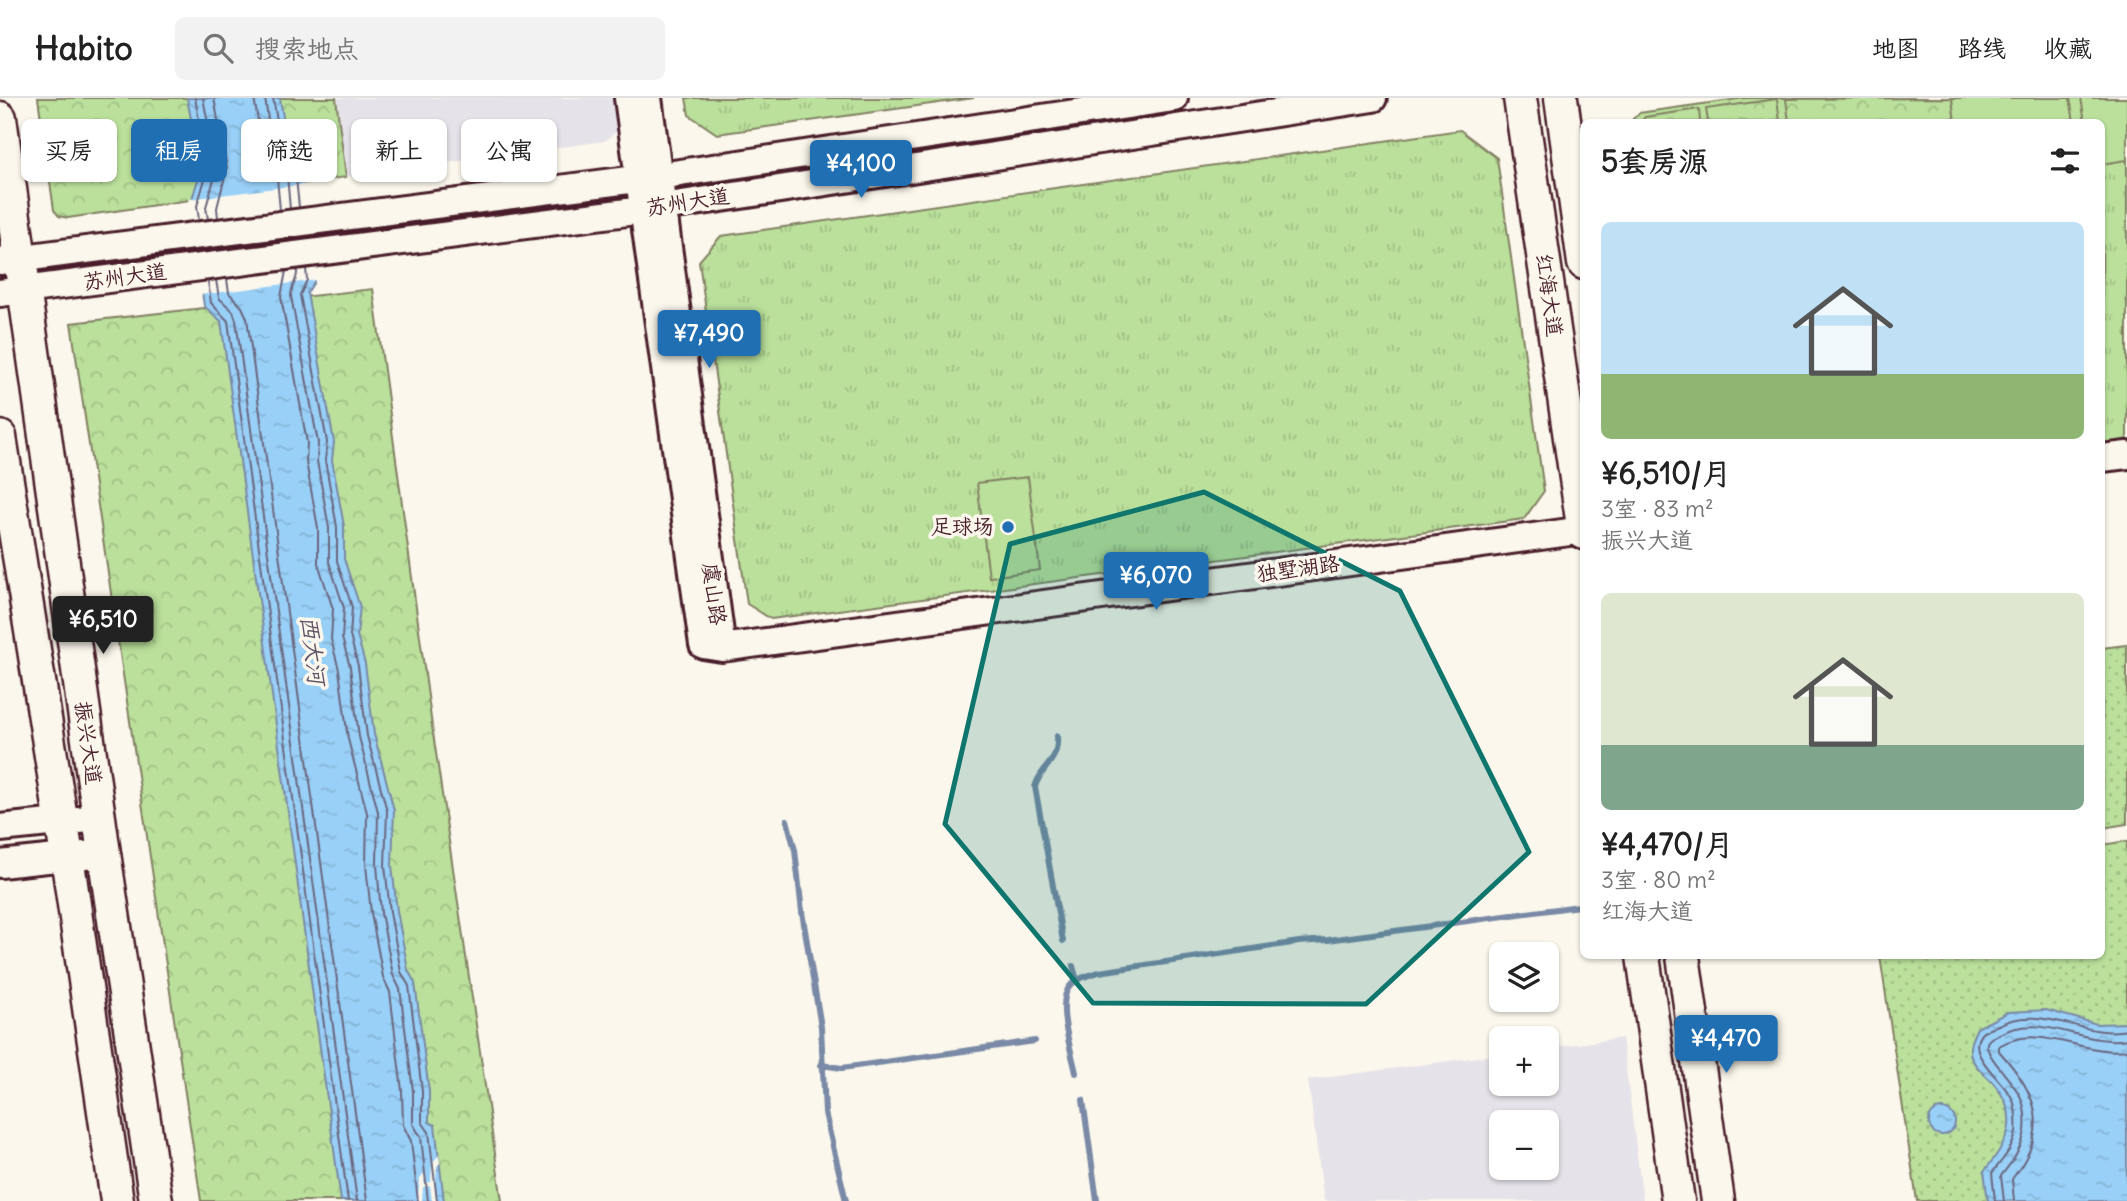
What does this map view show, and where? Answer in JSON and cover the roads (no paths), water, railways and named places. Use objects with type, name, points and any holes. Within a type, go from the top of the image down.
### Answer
[{"type":"main road","name":"红海大道","points":[[1520,98],[1580,504]]},
{"type":"main road","name":"红海大道","points":[[1561,98],[1580,234]]},
{"type":"main road","name":"振兴大道","points":[[0,118],[13,292],[99,818],[156,1201]]},
{"type":"main road","name":"振兴大道","points":[[0,438],[67,856],[117,1201]]},
{"type":"main road","points":[[1643,959],[1678,1201]]},
{"type":"main road","points":[[1682,959],[1718,1201]]},
{"type":"street","name":"虞山路","points":[[628,98],[649,177]]},
{"type":"street","name":"虞山路","points":[[648,98],[649,177],[653,208],[722,648]]},
{"type":"street","name":"苏州大道","points":[[10,260],[649,177],[1174,98]]},
{"type":"street","name":"苏州大道","points":[[13,292],[653,208],[1373,98]]},
{"type":"street","points":[[2105,458],[2127,455]]},
{"type":"street","name":"独墅湖路","points":[[722,648],[1580,532]]},
{"type":"street","points":[[0,828],[99,818]]},
{"type":"street","points":[[0,864],[104,853]]},
{"type":"water","name":"西大河","points":[[187,98],[280,98],[283,119],[241,119],[241,182],[304,182],[314,282],[307,293],[334,442],[332,460],[344,526],[344,559],[360,607],[357,635],[365,664],[374,734],[394,810],[392,865],[397,911],[408,970],[415,983],[429,1091],[429,1122],[435,1125],[444,1201],[341,1201],[221,321],[204,306],[190,205],[197,182],[227,182],[227,119],[191,119]]},
{"type":"water","points":[[2046,1010],[2097,1024],[2127,1023],[2127,1201],[1988,1201],[1984,1171],[2000,1150],[2009,1118],[2002,1096],[1972,1059],[1972,1039],[1977,1028],[2008,1012]]},
{"type":"water","points":[[1942,1109],[1952,1112],[1955,1122],[1952,1132],[1942,1135],[1932,1132],[1929,1122],[1932,1112]]},
{"type":"waterway","points":[[1057,736],[1055,752],[1035,787],[1063,941]]},
{"type":"waterway","points":[[787,820],[795,850],[821,1027],[825,1113],[846,1201]]},
{"type":"waterway","points":[[1076,1073],[1064,1015],[1066,994],[1076,981],[1099,972],[1299,942],[1579,906]]},
{"type":"waterway","points":[[1073,966],[1077,980]]},
{"type":"waterway","points":[[821,1065],[842,1068],[1035,1041]]},
{"type":"waterway","points":[[1083,1100],[1097,1201]]},
{"type":"place","name":"足球场","points":[[1008,527]]}]
